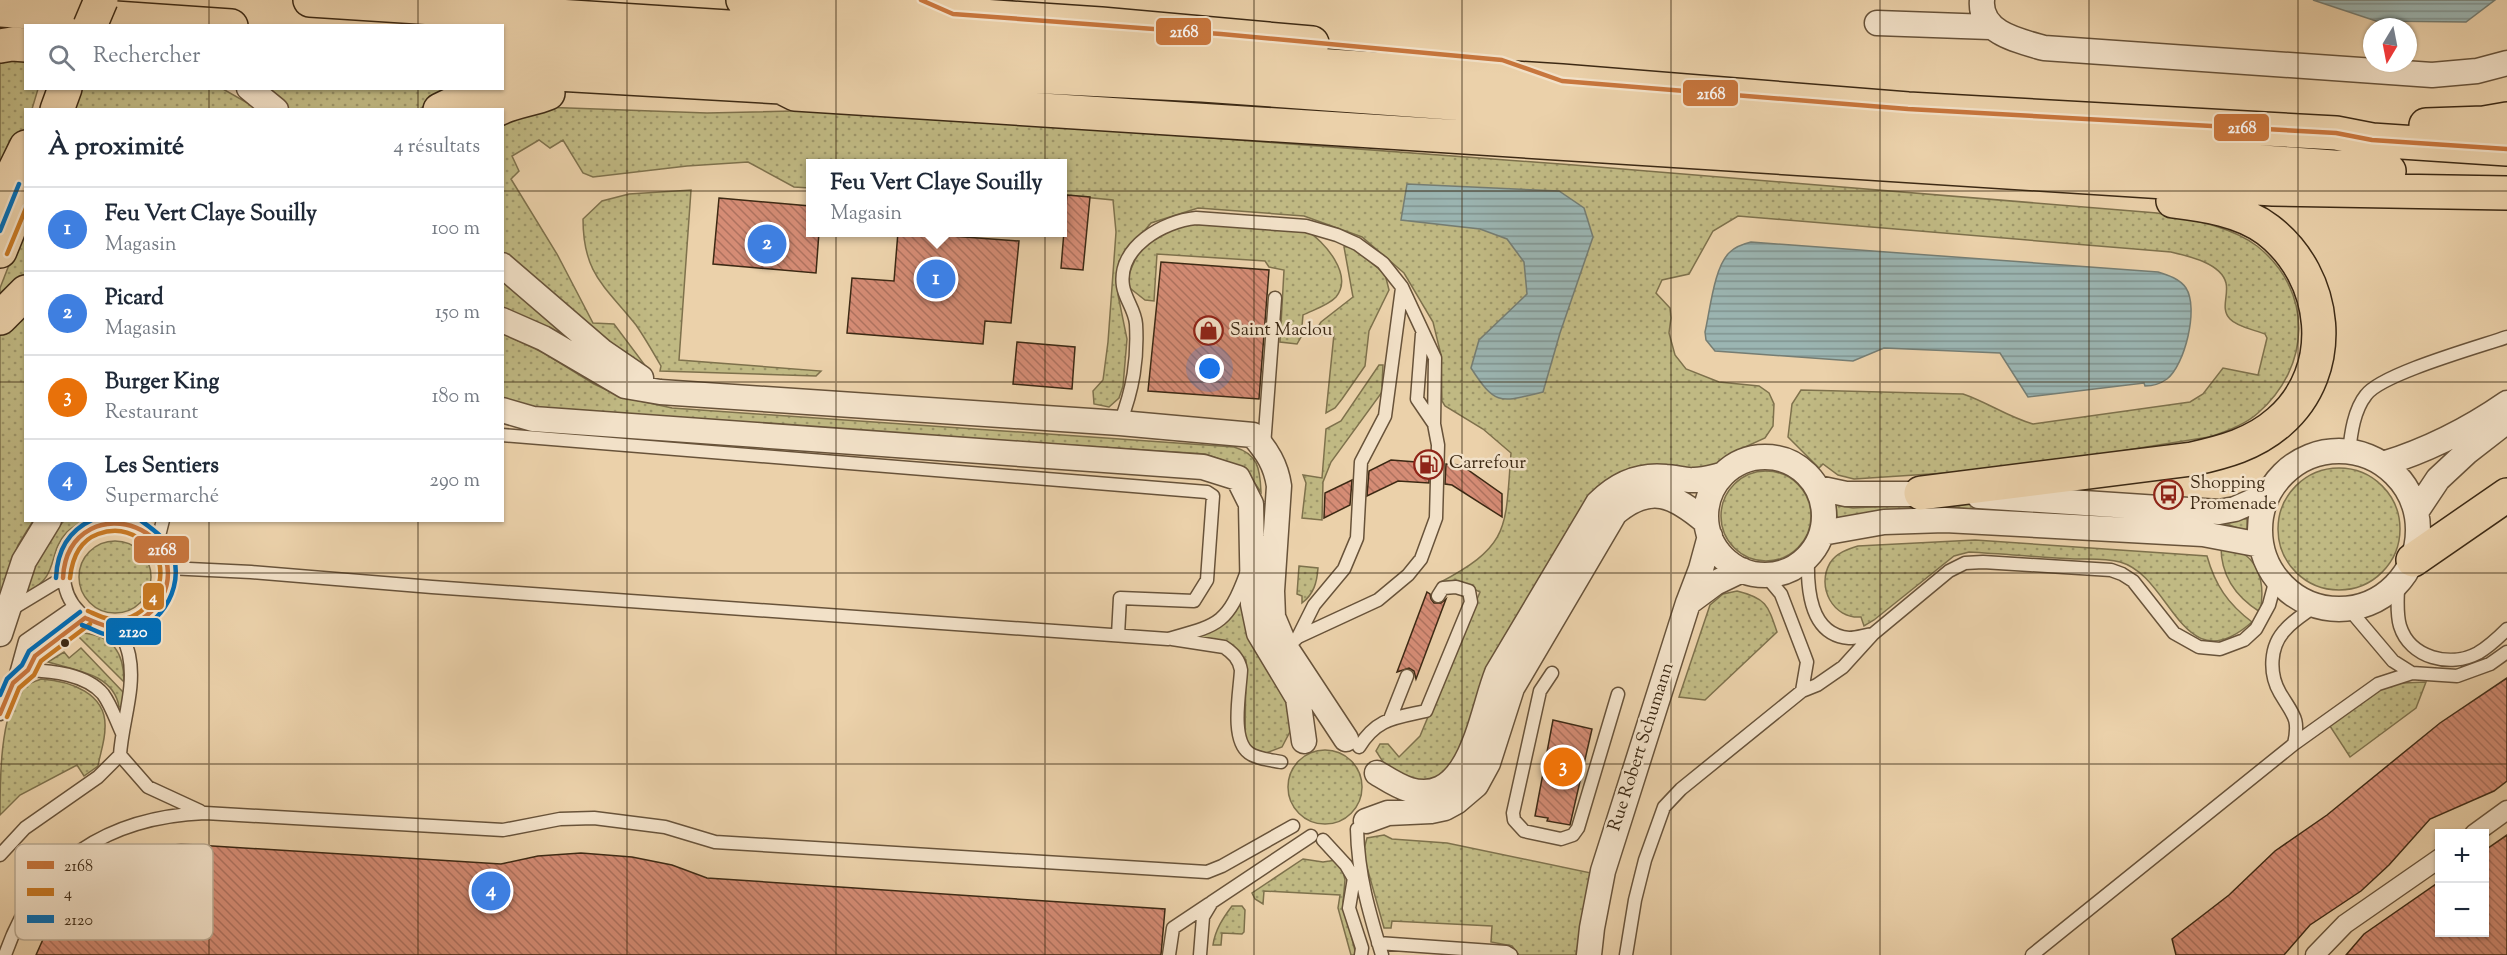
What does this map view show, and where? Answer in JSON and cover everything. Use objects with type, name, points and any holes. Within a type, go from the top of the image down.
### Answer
[{"type":"main road","points":[[91,24],[101,0]]},
{"type":"main road","points":[[310,0],[1562,81],[1876,107],[2336,133],[2372,140],[2507,149]]},
{"type":"main road","points":[[744,0],[1221,34],[1502,60],[1562,81]]},
{"type":"main road","points":[[921,0],[953,14]]},
{"type":"main road","points":[[0,10],[202,24]]},
{"type":"main road","points":[[504,44],[775,63],[1202,85],[2507,180]]},
{"type":"main road","points":[[504,71],[781,87],[795,94],[2273,189],[2507,193]]},
{"type":"main road","points":[[504,88],[529,86],[548,93],[780,104],[795,94]]},
{"type":"main road","points":[[58,108],[65,90]]},
{"type":"main road","points":[[444,108],[468,96],[493,90]]},
{"type":"main road","points":[[500,108],[510,103],[532,100],[548,93]]},
{"type":"main road","points":[[2336,133],[2365,122],[2425,125],[2484,123],[2507,119]]},
{"type":"main road","points":[[0,200],[24,151]]},
{"type":"main road","points":[[1875,162],[1914,175],[2151,197],[2222,209],[2267,229],[2288,248],[2303,270],[2313,291],[2318,311],[2319,341],[2305,388],[2280,421],[2237,448],[2192,459],[1921,493]]},
{"type":"main road","points":[[0,251],[24,192]]},
{"type":"main road","points":[[0,318],[24,294]]},
{"type":"main road","points":[[2406,572],[2507,495]]},
{"type":"street","points":[[1982,0],[1981,9],[1990,27]]},
{"type":"street","points":[[1877,23],[1990,27],[2014,40],[2044,48],[2433,75],[2477,71],[2507,63]]},
{"type":"street","points":[[251,90],[274,108]]},
{"type":"street","points":[[504,267],[603,352],[660,392]]},
{"type":"street","points":[[504,321],[543,338],[625,386],[660,392],[1120,423],[1253,435],[1264,447],[1277,470],[1280,486],[1272,591],[1273,616],[1353,743]]},
{"type":"street","points":[[2384,464],[2442,442],[2470,428],[2507,403]]},
{"type":"street","points":[[504,411],[533,419],[1203,467],[1238,478],[1251,504],[1253,604],[1259,633],[1298,698],[1304,741]]},
{"type":"street","points":[[2416,512],[2438,479],[2467,452],[2507,421]]},
{"type":"street","points":[[2349,452],[2384,464],[2398,477],[2410,494],[2416,512],[2419,536],[2406,572],[2384,596],[2349,609],[2332,610],[2315,606],[2294,596],[2276,579],[2266,562],[2261,545],[2260,519],[2267,495],[2280,477],[2298,462],[2318,454],[2349,452]]},
{"type":"street","points":[[1688,603],[1715,583],[1753,573],[1780,573],[1808,558],[1822,533],[1825,518],[1823,502],[1818,488],[1807,473],[1791,462],[1773,457],[1755,458],[1737,464],[1722,475],[1712,489],[1707,505],[1708,529]]},
{"type":"street","points":[[1377,774],[1409,790],[1423,792],[1449,784],[1460,773],[1468,761],[1497,673],[1598,503],[1606,495],[1629,480],[1642,477],[1693,480],[1722,475]]},
{"type":"street","points":[[1818,488],[1855,495],[1921,493],[2219,512],[2235,509],[2267,495]]},
{"type":"street","points":[[1362,825],[1395,812],[1431,811],[1445,808],[1476,785],[1488,763],[1512,688],[1615,513],[1636,498],[1662,495],[1676,499],[1687,506],[1708,529],[1717,550],[1728,562],[1753,573]]},
{"type":"street","points":[[1822,533],[1884,522],[1945,520],[2203,534],[2261,545]]},
{"type":"street","points":[[3,623],[24,561],[48,522]]},
{"type":"street","name":"Rue Robert Schumann","points":[[1589,955],[1603,871],[1688,603],[1701,569],[1708,529]]},
{"type":"street","points":[[2481,829],[2507,810]]},
{"type":"street","points":[[2315,955],[2345,924],[2435,861]]},
{"type":"lane","points":[[1120,423],[1132,391],[1136,346],[1136,321],[1132,306],[1124,292],[1122,276],[1127,260],[1137,246],[1156,231],[1179,220],[1196,218],[1306,226],[1337,235],[1357,244],[1383,263],[1402,287],[1435,358],[1434,424],[1438,445],[1436,518],[1421,558],[1408,575],[1378,600],[1292,643]]},
{"type":"lane","points":[[1292,643],[1314,605],[1344,569],[1357,538],[1361,462],[1385,416],[1402,287]]},
{"type":"lane","points":[[1264,447],[1275,298]]},
{"type":"lane","points":[[2349,452],[2355,417],[2366,394],[2374,387],[2384,380],[2507,337]]},
{"type":"lane","points":[[504,435],[1207,492],[1213,496],[1207,580],[1194,601],[1120,598],[1118,635]]},
{"type":"lane","points":[[109,522],[126,522],[154,540],[163,553],[168,568],[165,592],[153,613],[132,626],[120,628],[101,626],[85,618],[74,607],[66,594],[63,579],[64,563],[75,542],[86,532],[109,522]]},
{"type":"lane","points":[[154,540],[160,532],[162,522]]},
{"type":"lane","points":[[1808,558],[1808,590],[1814,612],[1820,622],[1836,635],[1846,637],[1873,634]]},
{"type":"lane","points":[[1168,639],[1205,630],[1222,619],[1238,594],[1251,559]]},
{"type":"lane","points":[[1626,955],[1640,880],[1664,807],[1681,789],[1802,691],[1817,685],[1842,667],[1873,634],[1949,571],[1965,563],[2111,570],[2133,581],[2174,633],[2199,648],[2220,649],[2244,640],[2256,629],[2269,605],[2276,579]]},
{"type":"lane","points":[[168,568],[251,572],[432,587],[1118,635],[1224,647],[1231,651],[1240,663],[1237,735],[1242,746],[1250,754],[1281,762]]},
{"type":"lane","points":[[2406,572],[2400,625],[2414,648],[2429,657],[2446,660],[2461,659],[2476,654],[2507,629]]},
{"type":"lane","points":[[1753,573],[1781,594],[1807,662],[1802,691]]},
{"type":"lane","points":[[3,623],[63,579]]},
{"type":"lane","points":[[1353,743],[1390,719],[1426,711],[1471,602],[1469,591],[1456,587],[1443,588],[1437,596]]},
{"type":"lane","points":[[2294,744],[2297,720],[2276,685],[2272,663],[2277,643],[2286,628],[2315,606]]},
{"type":"lane","points":[[0,714],[13,683],[25,641],[74,607]]},
{"type":"lane","points":[[2349,609],[2393,661],[2412,673]]},
{"type":"lane","points":[[13,683],[28,670],[35,656],[85,618]]},
{"type":"lane","points":[[0,855],[25,828],[98,777],[120,754],[122,733],[127,716],[131,668],[120,628]]},
{"type":"lane","points":[[2032,955],[2294,744],[2378,684],[2412,673],[2457,676],[2490,664],[2507,652]]},
{"type":"lane","points":[[28,670],[47,670],[70,675],[97,688],[108,702],[122,733]]},
{"type":"lane","points":[[1552,673],[1540,691],[1513,813],[1514,820],[1524,831],[1561,840],[1573,835],[1578,828],[1618,694]]},
{"type":"lane","points":[[1390,719],[1407,676]]},
{"type":"lane","points":[[120,754],[148,787],[173,801],[205,813]]},
{"type":"lane","points":[[90,844],[109,833],[153,819],[205,813],[503,830],[560,819],[594,818],[665,827],[715,842],[1208,872],[1293,826]]},
{"type":"lane","points":[[1362,825],[1358,856],[1365,900],[1380,949],[1506,952],[1511,955]]},
{"type":"lane","points":[[1169,955],[1173,928],[1317,838],[1346,865],[1365,900]]},
{"type":"lane","points":[[1354,878],[1349,908],[1362,948],[1361,955]]},
{"type":"lane","points":[[1200,955],[1203,918],[1212,902]]},
{"type":"lane","points":[[5,955],[15,926]]},
{"type":"shaded area","points":[[0,58],[24,59],[24,90],[38,90],[32,108],[24,108],[24,130],[0,186]]},
{"type":"shaded area","points":[[79,90],[225,90],[256,108],[72,108]]},
{"type":"shaded area","points":[[264,90],[448,90],[421,108],[282,108]]},
{"type":"shaded area","points":[[541,107],[707,113],[835,110],[1574,165],[2157,213],[2222,228],[2257,246],[2276,264],[2289,285],[2296,306],[2299,329],[2296,352],[2288,374],[2276,394],[2258,413],[2241,425],[2209,437],[2006,469],[1854,479],[1838,475],[1823,464],[1819,468],[1788,437],[1792,404],[1801,390],[1963,394],[2033,424],[2190,402],[2203,394],[2223,368],[2258,375],[2267,338],[2265,334],[2237,324],[2227,315],[2226,283],[2218,270],[2211,265],[2171,252],[1738,216],[1713,231],[1689,274],[1662,280],[1656,293],[1670,308],[1669,333],[1675,355],[1686,369],[1719,382],[1759,386],[1769,393],[1774,404],[1773,426],[1765,438],[1732,453],[1714,466],[1696,471],[1661,465],[1630,468],[1609,479],[1451,768],[1432,780],[1415,781],[1385,765],[1376,751],[1380,744],[1388,744],[1399,757],[1420,736],[1480,592],[1456,580],[1439,583],[1463,570],[1480,557],[1492,545],[1500,532],[1505,518],[1511,453],[1483,429],[1445,406],[1442,401],[1441,355],[1433,322],[1404,273],[1362,237],[1304,216],[1198,208],[1151,223],[1119,261],[1118,295],[1127,339],[1123,386],[1119,398],[1109,407],[1094,404],[1093,391],[1103,380],[1108,342],[1116,232],[1113,200],[1067,195],[1067,159],[806,159],[806,188],[794,187],[748,162],[687,166],[593,177],[583,173],[563,140],[550,148],[539,140],[512,156],[519,171],[511,179],[557,254],[593,323],[614,324],[647,368],[624,359],[504,258],[504,119]]},
{"type":"shaded area","points":[[691,190],[679,360],[821,371],[816,376],[660,371],[661,366],[636,325],[598,278],[587,253],[583,219],[602,201],[629,194]]},
{"type":"shaded area","points":[[1188,224],[1306,230],[1321,242],[1334,259],[1339,269],[1341,288],[1333,300],[1303,315],[1301,337],[1297,344],[1280,342],[1284,270],[1269,267],[1265,261],[1157,254],[1154,301],[1145,300],[1126,285],[1140,251],[1154,239]]},
{"type":"shaded area","points":[[24,227],[24,280],[0,302],[0,288]]},
{"type":"shaded area","points":[[1351,246],[1385,274],[1389,290],[1369,331],[1365,366],[1335,408],[1326,413],[1334,334],[1312,336],[1321,322],[1353,297],[1344,247]]},
{"type":"shaded area","points":[[504,281],[597,358],[504,310]]},
{"type":"shaded area","points":[[24,305],[24,522],[32,522],[18,545],[0,601],[0,335]]},
{"type":"shaded area","points":[[504,334],[544,353],[594,384],[622,397],[672,408],[1234,447],[1248,454],[1256,463],[1261,492],[1243,471],[1223,460],[1205,454],[541,410],[504,399]]},
{"type":"shaded area","points":[[1379,365],[1383,365],[1382,386],[1385,388],[1331,462],[1323,482],[1322,520],[1302,518],[1306,483],[1303,475],[1322,478],[1326,429],[1341,421]]},
{"type":"shaded area","points":[[2339,468],[2362,473],[2373,478],[2382,486],[2390,495],[2395,506],[2400,529],[2395,552],[2390,563],[2382,572],[2373,580],[2362,585],[2339,590],[2316,585],[2305,580],[2296,572],[2288,563],[2283,552],[2278,529],[2283,506],[2288,495],[2296,486],[2305,478],[2316,473]]},
{"type":"shaded area","points":[[1766,471],[1783,474],[1798,484],[1808,499],[1811,516],[1808,533],[1798,548],[1783,558],[1766,561],[1749,558],[1734,548],[1724,533],[1721,516],[1724,499],[1734,484],[1749,474]]},
{"type":"shaded area","points":[[1956,502],[2118,511],[2118,518],[1956,508],[1893,511],[1837,518],[1836,505],[1853,508]]},
{"type":"shaded area","points":[[2131,513],[2247,519],[2247,531],[2229,525],[2131,519]]},
{"type":"shaded area","points":[[63,522],[82,522],[67,532],[61,540],[45,579],[28,592],[34,563]]},
{"type":"shaded area","points":[[1975,540],[2207,556],[2214,576],[2224,593],[2252,622],[2228,638],[2209,641],[2193,634],[2138,571],[2120,562],[2103,559],[1969,552],[1954,556],[1864,626],[1861,617],[1842,613],[1835,607],[1826,591],[1826,572],[1830,563],[1839,554],[1858,546]]},
{"type":"shaded area","points":[[115,541],[135,547],[145,557],[151,577],[145,597],[135,607],[115,613],[95,607],[85,597],[79,577],[85,557],[95,547]]},
{"type":"shaded area","points":[[2221,547],[2242,553],[2255,566],[2262,588],[2260,612],[2237,592],[2227,576]]},
{"type":"shaded area","points":[[1299,566],[1318,568],[1314,587],[1302,603],[1302,596],[1297,594]]},
{"type":"shaded area","points":[[1737,591],[1754,597],[1764,604],[1777,632],[1705,700],[1679,697],[1710,605],[1723,594]]},
{"type":"shaded area","points":[[1244,594],[1294,700],[1294,724],[1282,747],[1266,753],[1250,748],[1245,739],[1246,660],[1228,644],[1191,639],[1209,633],[1223,623]]},
{"type":"shaded area","points":[[82,633],[102,637],[115,647],[122,662],[124,682],[77,635]]},
{"type":"shaded area","points":[[81,648],[123,692],[122,707],[119,707],[110,687],[101,680],[81,671],[48,662],[64,652],[69,658]]},
{"type":"shaded area","points":[[41,679],[75,686],[85,691],[100,706],[105,728],[98,766],[84,776],[77,765],[20,795],[0,815],[3,749],[9,715],[21,689]]},
{"type":"shaded area","points":[[2426,682],[2416,708],[2350,757],[2326,720],[2378,684]]},
{"type":"shaded area","points":[[1325,750],[1339,753],[1351,761],[1359,773],[1362,787],[1359,801],[1351,813],[1339,821],[1325,824],[1311,821],[1299,813],[1291,801],[1288,787],[1291,773],[1299,761],[1311,753]]},
{"type":"shaded area","points":[[1384,835],[1392,839],[1447,843],[1591,873],[1576,955],[1519,955],[1512,946],[1491,942],[1492,926],[1392,921],[1391,928],[1384,928],[1363,853],[1367,838]]},
{"type":"shaded area","points":[[1303,859],[1323,862],[1336,860],[1343,871],[1345,880],[1343,902],[1356,955],[1351,955],[1338,908],[1340,895],[1264,891],[1263,904],[1255,899],[1252,893]]},
{"type":"shaded area","points":[[1232,906],[1242,906],[1245,910],[1244,932],[1242,934],[1222,933],[1221,945],[1213,945],[1220,924]]},
{"type":"water","points":[[2313,0],[2495,0],[2466,22],[2417,21],[2417,18],[2367,18]]},
{"type":"water","points":[[1407,184],[1559,191],[1584,208],[1593,237],[1560,333],[1543,392],[1518,398],[1501,398],[1487,390],[1471,368],[1479,340],[1527,294],[1524,262],[1507,239],[1480,229],[1401,220]]},
{"type":"water","points":[[1751,242],[2158,272],[2177,280],[2186,288],[2190,297],[2191,309],[2188,336],[2174,372],[2167,379],[2154,385],[2145,386],[2144,383],[2028,397],[2000,353],[1884,348],[1853,361],[1715,351],[1706,340],[1705,332],[1716,278],[1730,252]]},
{"type":"building","points":[[1067,195],[1090,197],[1083,270],[1061,268],[1064,237],[1067,237]]},
{"type":"building","points":[[719,198],[806,206],[806,237],[819,237],[816,273],[713,264]]},
{"type":"building","points":[[898,237],[965,237],[1019,241],[1011,323],[985,321],[983,344],[847,333],[852,278],[894,281]]},
{"type":"building","name":"Saint Maclou","points":[[1161,262],[1269,270],[1259,399],[1148,391]]},
{"type":"building","points":[[1017,342],[1075,347],[1072,389],[1013,384]]},
{"type":"building","points":[[1391,460],[1429,463],[1429,483],[1398,481],[1367,496],[1369,471]]},
{"type":"building","points":[[1446,464],[1461,465],[1502,494],[1502,517],[1452,485],[1445,484]]},
{"type":"building","points":[[1352,480],[1350,505],[1324,518],[1325,493]]},
{"type":"building","points":[[1427,592],[1434,603],[1441,603],[1446,599],[1416,679],[1414,671],[1409,668],[1397,672]]},
{"type":"building","points":[[2507,678],[2507,781],[2494,791],[2430,819],[2389,865],[2361,891],[2310,925],[2284,955],[2176,955],[2172,939],[2229,895],[2275,851],[2327,815],[2440,723]]},
{"type":"building","points":[[1553,720],[1592,729],[1570,825],[1547,821],[1548,818],[1535,816]]},
{"type":"building","points":[[2507,835],[2507,955],[2346,955],[2364,934],[2435,885],[2435,937],[2489,937],[2489,848]]},
{"type":"building","points":[[213,846],[501,864],[538,856],[581,853],[632,857],[672,865],[707,878],[1165,909],[1161,955],[36,955],[43,940],[213,940]]},
{"type":"transit line","name":"2168","points":[[921,0],[953,14],[1221,34],[1502,60],[1562,81],[1908,109],[2336,133],[2372,140],[2507,149]]},
{"type":"transit line","name":"2120","points":[[0,231],[19,184]]},
{"type":"transit line","name":"4","points":[[7,254],[24,213]]},
{"type":"transit line","name":"2120","points":[[56,578],[65,543],[76,530],[89,522]]},
{"type":"transit line","name":"2120","points":[[82,625],[109,635],[124,634],[150,623],[169,601],[176,573],[174,558],[165,541],[143,522]]},
{"type":"transit line","name":"2168","points":[[63,578],[67,556],[74,543],[84,533],[102,525],[125,524],[136,528],[155,540],[162,549],[168,573],[167,585],[162,597],[146,616],[124,626],[111,627],[85,618]]},
{"type":"transit line","name":"4","points":[[70,578],[81,546],[91,537],[103,532],[129,533],[145,543],[156,554],[159,562],[159,584],[149,604],[141,611],[131,617],[121,619],[107,618],[88,611]]},
{"type":"transit line","name":"2120","points":[[0,695],[7,679],[22,665],[29,651],[80,612]]},
{"type":"transit line","name":"2168","points":[[0,714],[13,683],[28,670],[35,656],[85,618]]},
{"type":"transit line","name":"4","points":[[7,717],[19,688],[34,675],[41,661],[90,624]]},
{"type":"place","name":"Picard","points":[[767,244]]},
{"type":"place","name":"Feu Vert Claye Souilly","points":[[936,279]]},
{"type":"place","name":"Saint Maclou","points":[[1209,331]]},
{"type":"place","name":"Carrefour","points":[[1428,464]]},
{"type":"place","name":"Shopping Promenade","points":[[2169,494]]},
{"type":"place","name":"Burger King","points":[[1563,767]]},
{"type":"place","name":"Les Sentiers","points":[[491,891]]}]
